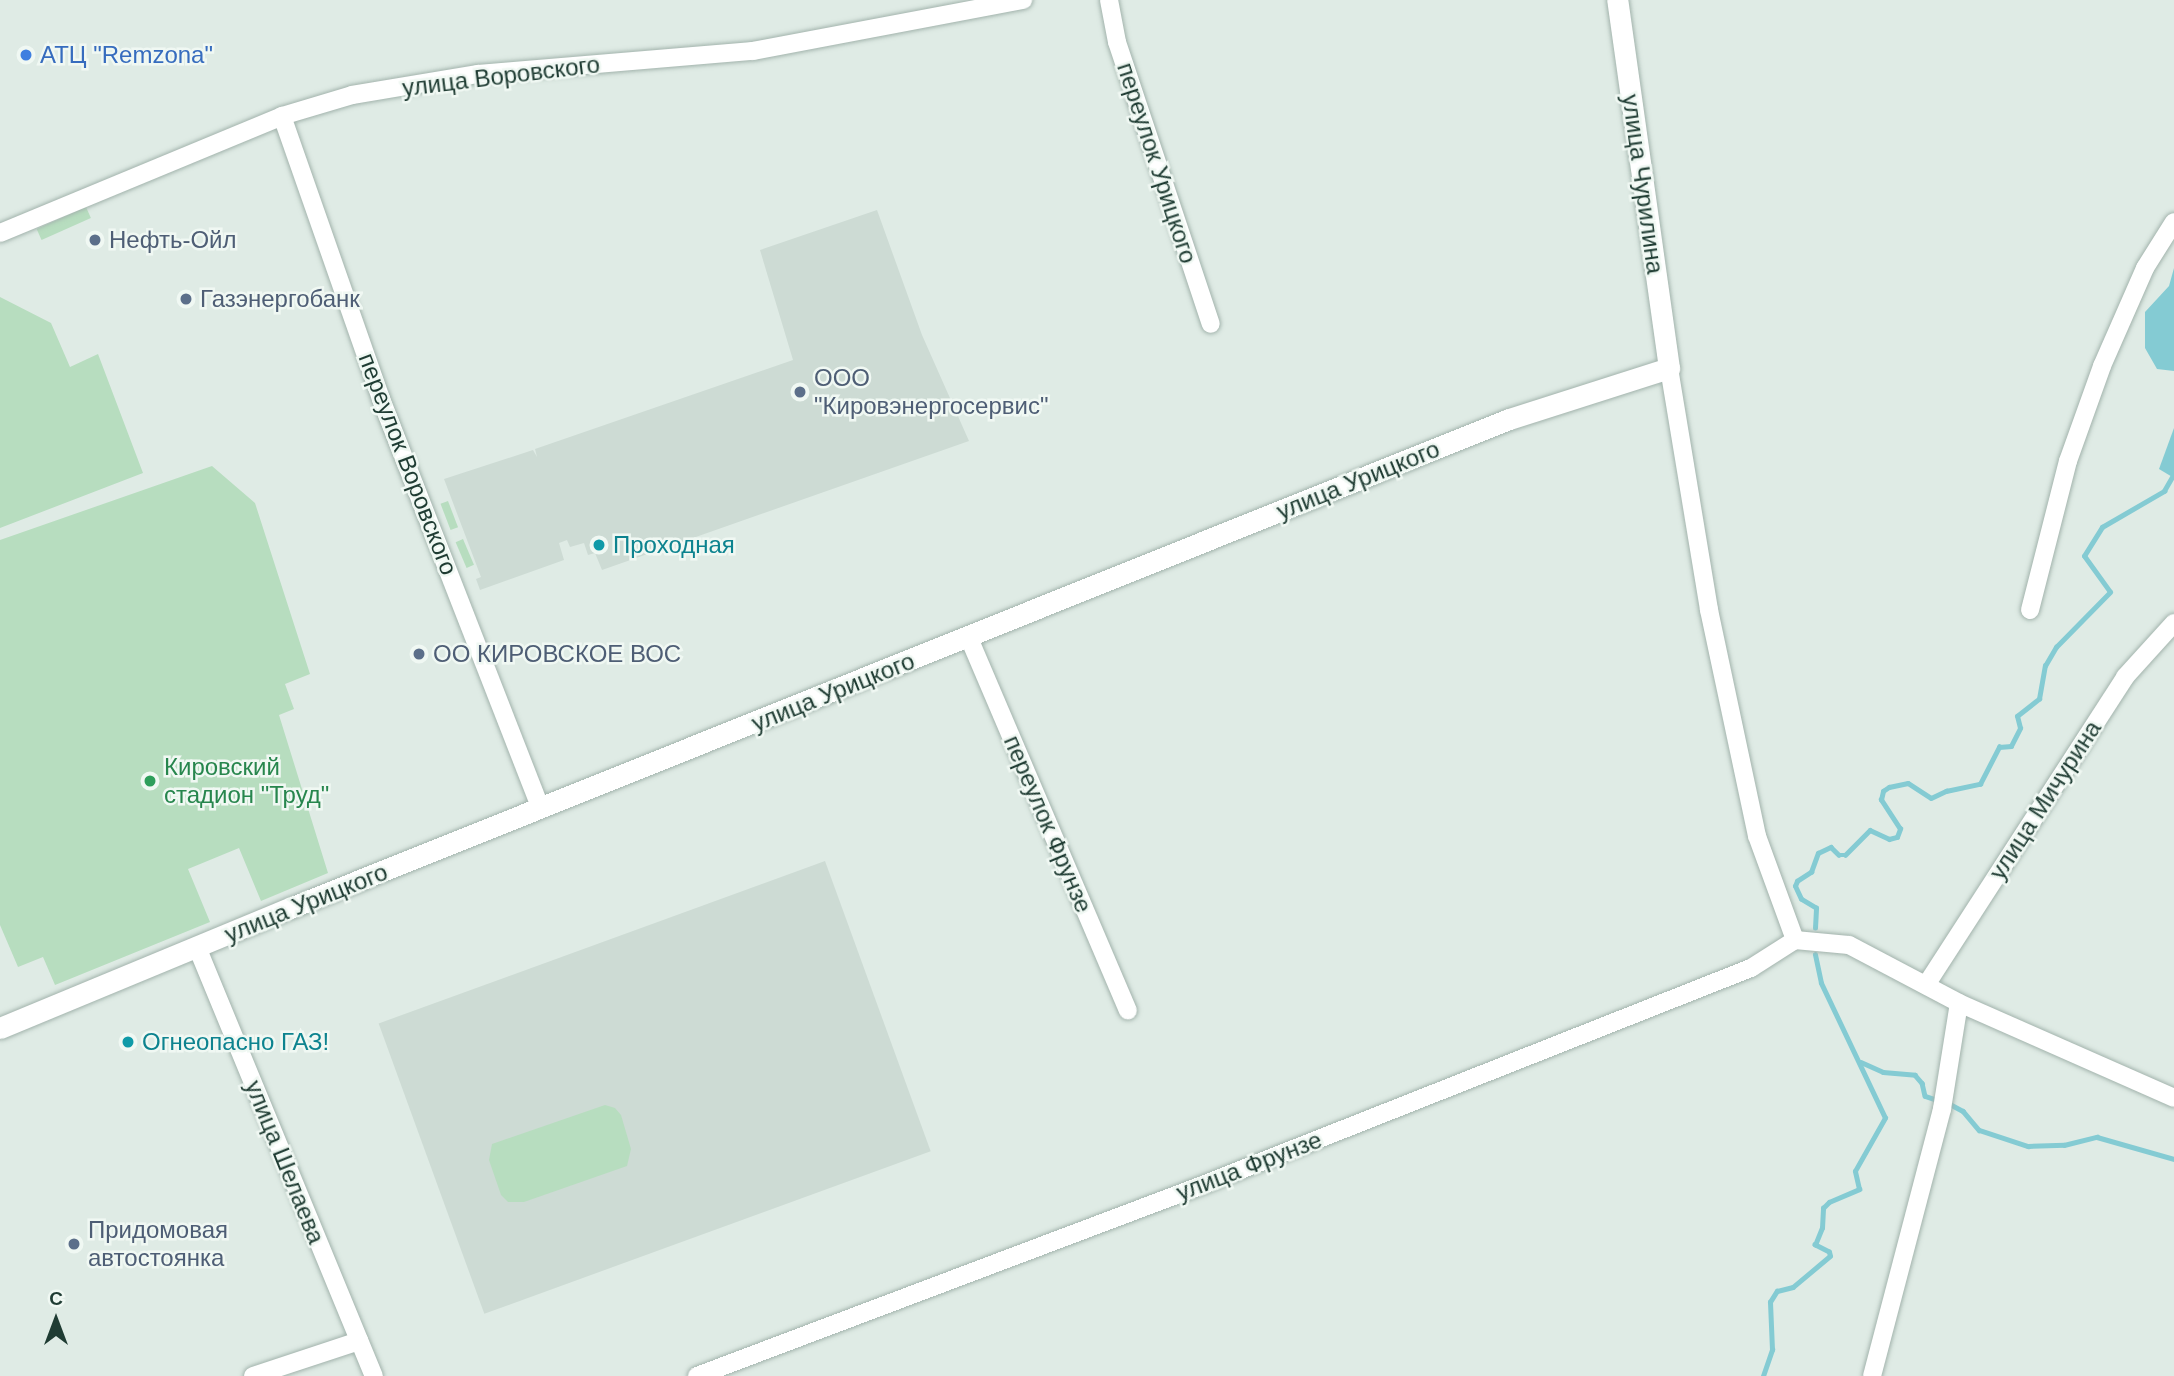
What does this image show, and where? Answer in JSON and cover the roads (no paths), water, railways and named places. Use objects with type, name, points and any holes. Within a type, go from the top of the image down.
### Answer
[{"type":"street","name":"улица Воровского","points":[[0,233],[282,116],[352,95],[478,74],[752,51],[1023,0]]},
{"type":"street","name":"переулок Урицкого","points":[[1109,0],[1117,42],[1211,324]]},
{"type":"street","name":"улица Чурилина","points":[[1617,0],[1669,368]]},
{"type":"street","name":"переулок Воровского","points":[[282,116],[381,399],[541,809]]},
{"type":"street","points":[[2030,610],[2068,461],[2102,366],[2145,268],[2174,222]]},
{"type":"street","name":"улица Урицкого","points":[[0,1028],[1509,419],[1669,368]]},
{"type":"street","points":[[1669,368],[1709,610],[1757,836],[1795,940],[1849,945],[1959,1003],[2174,1098]]},
{"type":"street","name":"улица Мичурина","points":[[1926,985],[2125,677],[2174,623]]},
{"type":"street","name":"переулок Фрунзе","points":[[969,638],[1128,1011]]},
{"type":"street","name":"улица Фрунзе","points":[[697,1376],[1200,1186],[1726,978],[1751,968],[1795,940]]},
{"type":"street","name":"улица Шелаева","points":[[197,947],[374,1376]]},
{"type":"street","points":[[1872,1376],[1942,1109],[1959,1003]]},
{"type":"street","points":[[253,1376],[359,1341]]},
{"type":"water","points":[[2174,268],[2174,371],[2157,369],[2145,348],[2145,312],[2169,286]]},
{"type":"water","points":[[2174,428],[2174,478],[2159,469]]},
{"type":"waterway","points":[[1815,928],[1816,908],[1801,899],[1795,886],[1797,881],[1811,872],[1818,853],[1831,847],[1839,855],[1845,855],[1870,830],[1889,839],[1897,837],[1900,829],[1881,800],[1883,791],[1889,787],[1908,783],[1931,798],[1946,791],[1980,784],[1999,747],[2011,746],[2020,728],[2017,716],[2039,699],[2045,666],[2056,647],[2110,592],[2084,556],[2102,527],[2164,491],[2174,474]]},
{"type":"waterway","points":[[1763,1376],[1772,1350],[1770,1302],[1777,1291],[1793,1287],[1830,1256],[1829,1252],[1815,1245],[1822,1228],[1823,1208],[1829,1202],[1859,1189],[1855,1171],[1885,1118],[1821,983],[1815,955]]},
{"type":"waterway","points":[[1861,1062],[1883,1072],[1915,1075],[1922,1083],[1925,1096],[1940,1101]]},
{"type":"waterway","points":[[1948,1103],[1963,1111],[1979,1130],[2028,1146],[2064,1145],[2097,1137],[2174,1159]]},
{"type":"place","name":"АТЦ \"Remzona\"","points":[[26,55]]},
{"type":"place","name":"Нефть-Ойл","points":[[95,240]]},
{"type":"place","name":"Газэнергобанк","points":[[186,299]]},
{"type":"place","name":"ООО \"Кировэнергосервис\"","points":[[800,392]]},
{"type":"place","name":"Проходная","points":[[599,545]]},
{"type":"place","name":"ОО КИРОВСКОЕ ВОС","points":[[419,654]]},
{"type":"place","name":"Кировский стадион \"Труд\"","points":[[150,781]]},
{"type":"place","name":"Огнеопасно ГАЗ!","points":[[128,1042]]},
{"type":"place","name":"Придомовая автостоянка","points":[[74,1244]]}]
